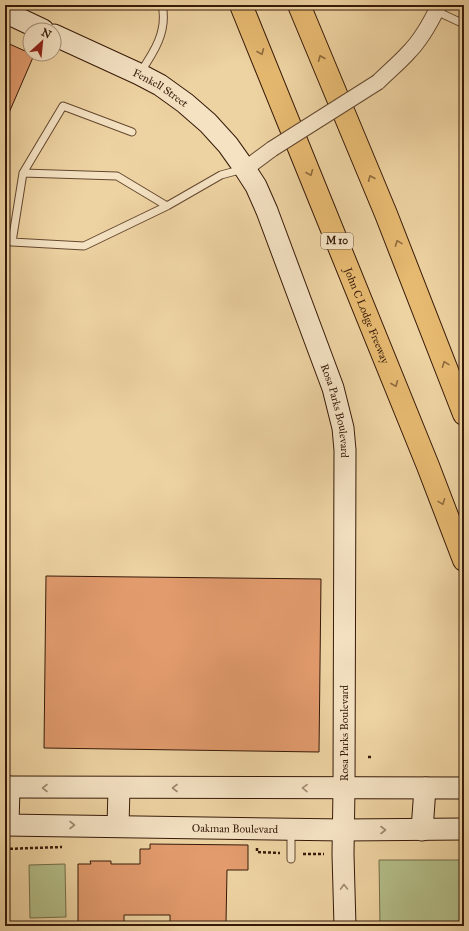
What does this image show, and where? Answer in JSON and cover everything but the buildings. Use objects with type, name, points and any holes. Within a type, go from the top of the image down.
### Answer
[{"type":"highway","name":"John C Lodge Freeway","points":[[242,5],[428,466],[464,560]]},
{"type":"highway","points":[[299,5],[386,214],[464,414]]},
{"type":"street","points":[[245,169],[272,149],[378,82],[409,53],[421,38],[437,8]]},
{"type":"street","points":[[5,12],[26,22]]},
{"type":"street","name":"Fenkell Street","points":[[62,39],[139,74],[160,85],[185,102],[208,123],[228,145],[245,169]]},
{"type":"street","name":"Rosa Parks Boulevard","points":[[245,169],[256,186],[270,218],[334,388],[345,450],[343,854],[345,926]]},
{"type":"street","points":[[7,825],[7,787],[464,788]]},
{"type":"street","points":[[118,826],[119,788]]},
{"type":"street","points":[[422,830],[425,788]]},
{"type":"street","name":"Oakman Boulevard","points":[[7,825],[344,830],[464,829]]},
{"type":"lane","points":[[139,74],[155,49],[162,32],[164,13],[162,5]]},
{"type":"lane","points":[[437,8],[464,24]]},
{"type":"lane","points":[[132,132],[63,106],[23,173],[12,242],[84,246],[167,206],[221,175],[245,169]]},
{"type":"lane","points":[[23,173],[117,176],[167,206]]},
{"type":"lane","points":[[291,829],[291,859]]},
{"type":"green space","points":[[379,860],[464,860],[464,926],[380,926]]},
{"type":"green space","points":[[65,864],[66,917],[30,918],[29,865]]}]
